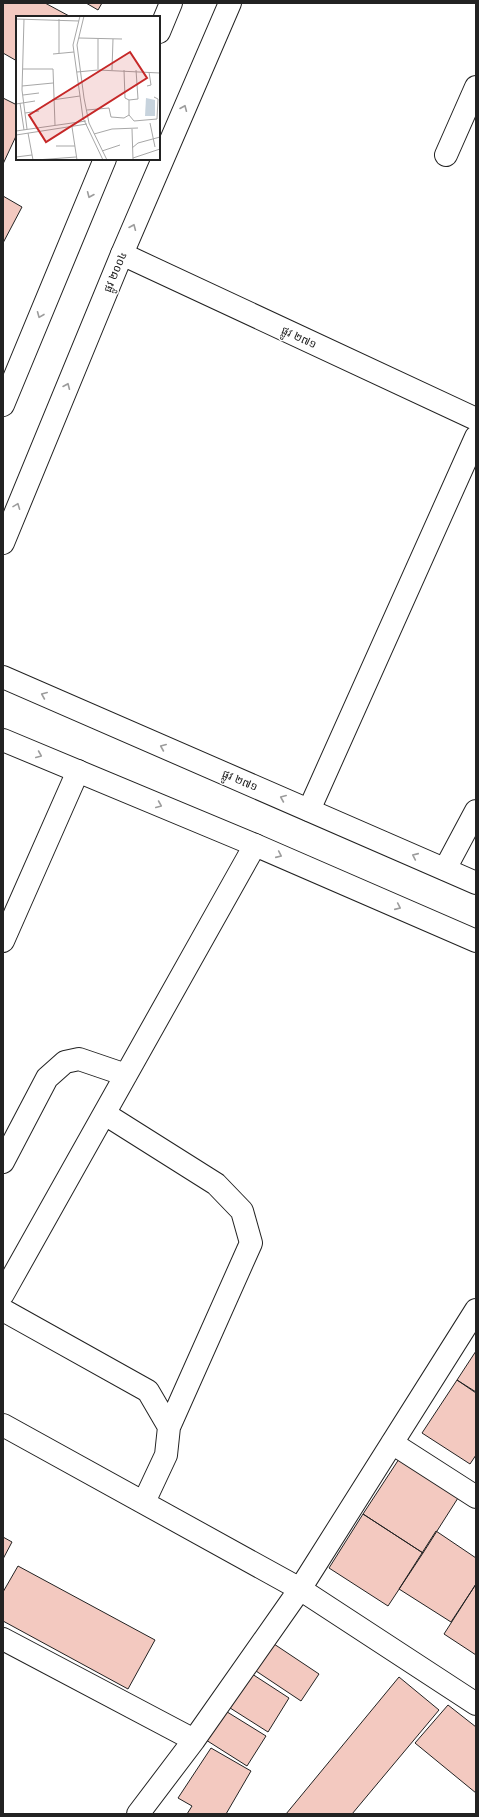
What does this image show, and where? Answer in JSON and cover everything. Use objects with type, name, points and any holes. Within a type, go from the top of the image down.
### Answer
[{"type":"street","points":[[160,30],[171,3]]},
{"type":"street","name":"ផ្លូវ ២០០៤","points":[[3,542],[122,254],[230,3]]},
{"type":"street","points":[[446,155],[476,87]]},
{"type":"street","points":[[3,405],[105,160]]},
{"type":"street","name":"ផ្លូវ ២៧១","points":[[122,254],[476,419]]},
{"type":"street","points":[[309,810],[476,438]]},
{"type":"street","name":"ផ្លូវ ២៧១","points":[[3,677],[476,883]]},
{"type":"street","points":[[3,740],[255,845],[476,941]]},
{"type":"street","points":[[3,941],[78,771]]},
{"type":"street","points":[[445,869],[476,811]]},
{"type":"street","points":[[3,1294],[255,845]]},
{"type":"street","points":[[3,1162],[47,1078],[65,1062],[79,1059],[126,1075]]},
{"type":"street","points":[[105,1114],[216,1184],[242,1211],[251,1243],[169,1427],[166,1455],[144,1502]]},
{"type":"street","points":[[3,1310],[148,1391],[169,1427]]},
{"type":"street","points":[[138,1814],[194,1740],[300,1589],[476,1310]]},
{"type":"street","points":[[3,1425],[300,1589],[476,1704]]},
{"type":"street","points":[[392,1443],[476,1498]]},
{"type":"street","points":[[3,1639],[194,1740]]},
{"type":"building","points":[[3,3],[45,3],[69,16],[16,16],[16,60],[3,53]]},
{"type":"building","points":[[86,3],[102,3],[98,10]]},
{"type":"building","points":[[3,98],[16,104],[16,136],[3,164]]},
{"type":"building","points":[[3,196],[22,207],[3,243]]},
{"type":"building","points":[[476,1351],[476,1392],[457,1380]]},
{"type":"building","points":[[457,1380],[476,1393],[476,1455],[470,1464],[422,1433]]},
{"type":"building","points":[[399,1459],[458,1498],[423,1553],[363,1514]]},
{"type":"building","points":[[363,1514],[423,1553],[388,1606],[329,1568]]},
{"type":"building","points":[[436,1531],[476,1558],[476,1584],[451,1622],[399,1589]]},
{"type":"building","points":[[3,1537],[12,1542],[3,1559]]},
{"type":"building","points":[[18,1566],[155,1640],[128,1689],[3,1621],[3,1592]]},
{"type":"building","points":[[476,1584],[476,1655],[444,1634]]},
{"type":"building","points":[[274,1644],[319,1674],[301,1701],[256,1671]]},
{"type":"building","points":[[249,1672],[289,1698],[268,1732],[227,1706]]},
{"type":"building","points":[[399,1677],[439,1710],[352,1814],[286,1814]]},
{"type":"building","points":[[448,1705],[476,1727],[476,1793],[415,1743]]},
{"type":"building","points":[[224,1710],[266,1736],[247,1766],[206,1740]]},
{"type":"building","points":[[211,1748],[251,1771],[226,1814],[187,1814],[192,1806],[178,1798]]}]
